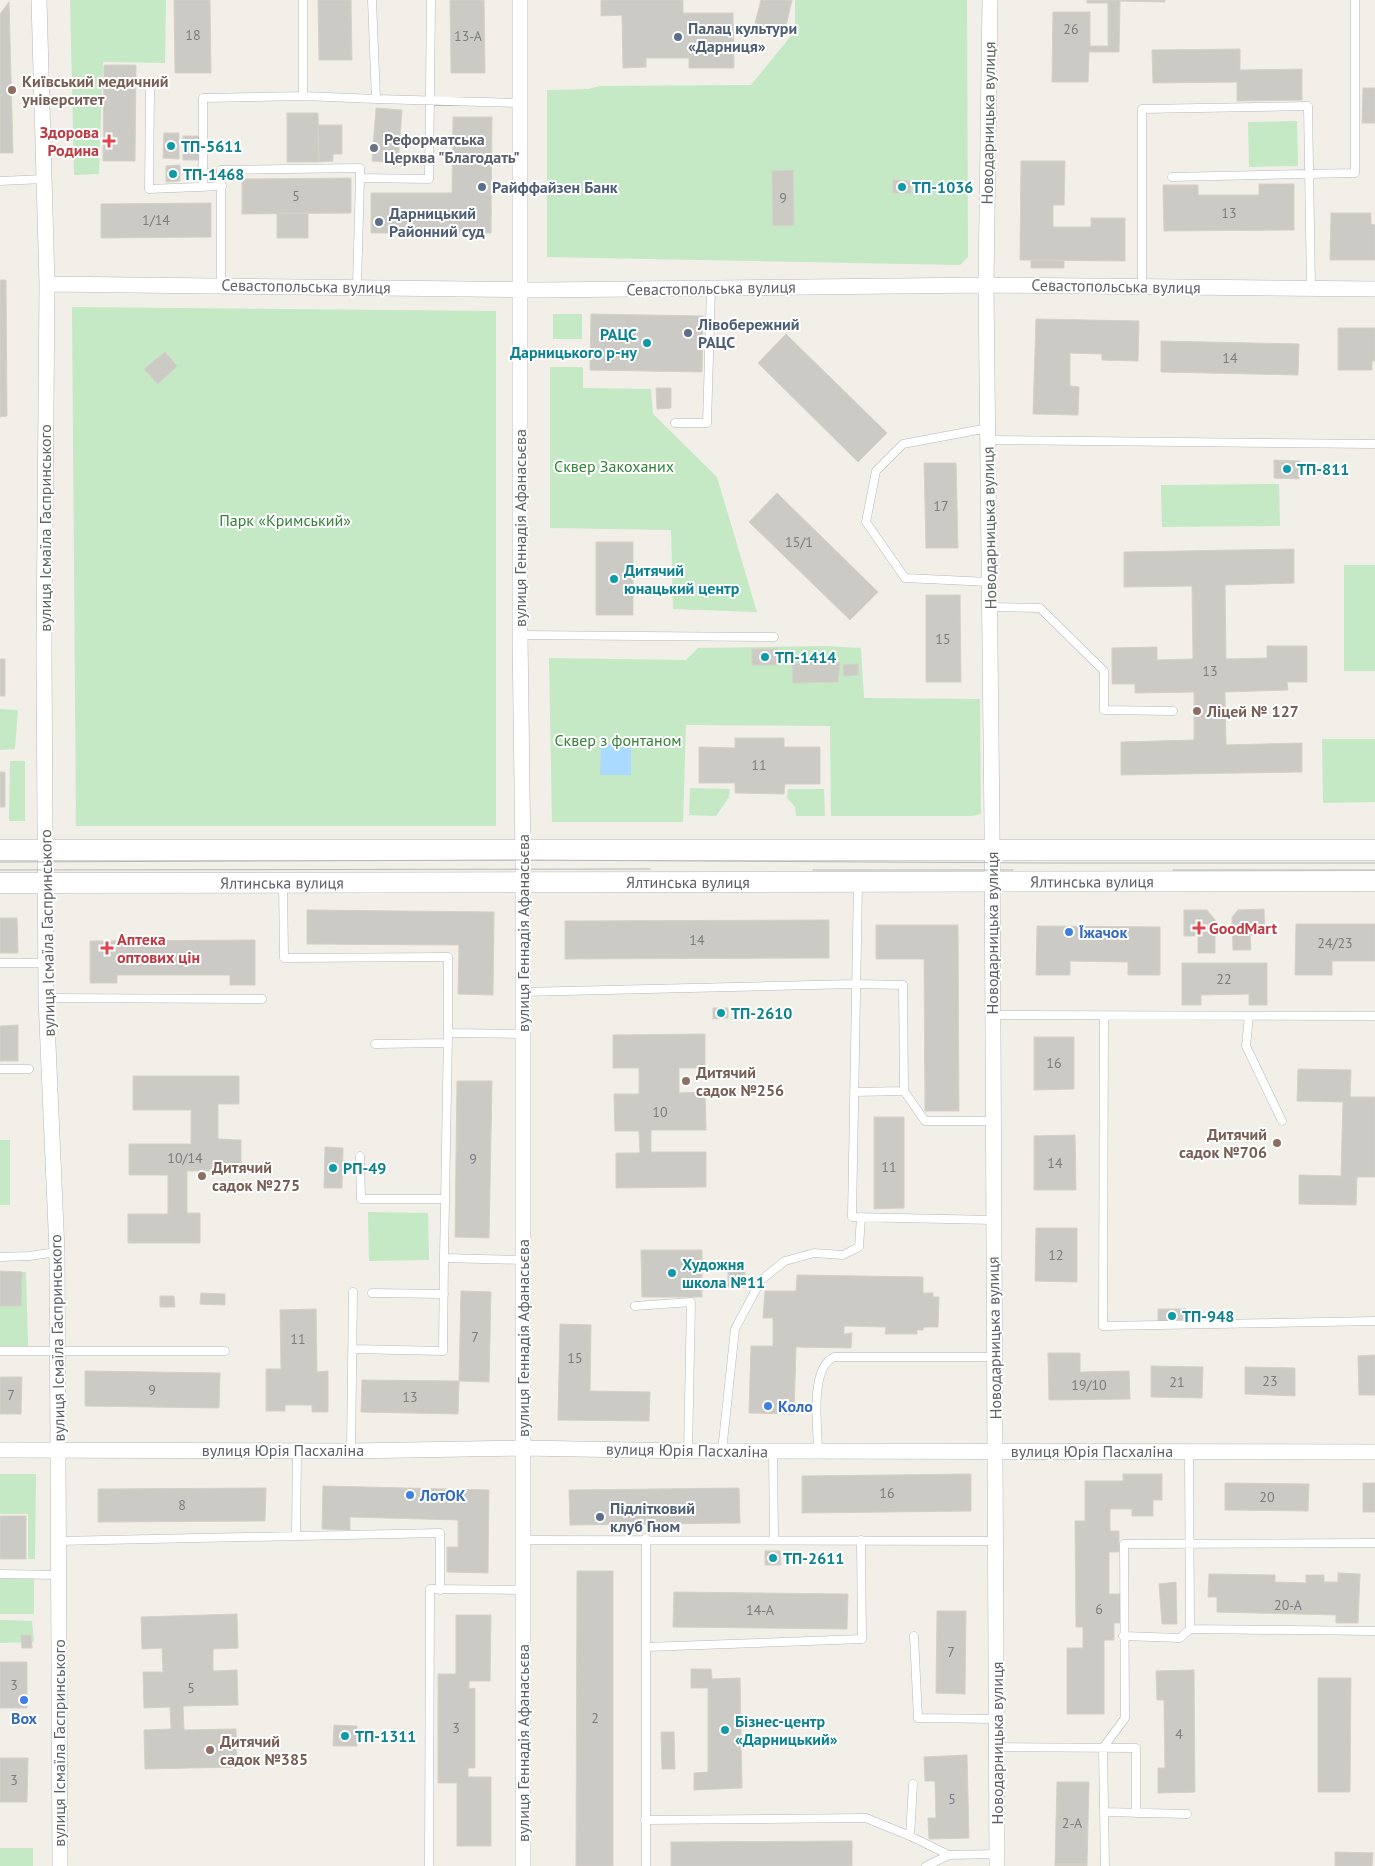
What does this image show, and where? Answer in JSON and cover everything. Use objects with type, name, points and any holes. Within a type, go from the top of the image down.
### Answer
[{"type":"street","name":"вулиця Ісмаїла Гаспринського","points":[[39,0],[47,284],[44,651],[46,998],[57,1252],[60,1866]]},
{"type":"street","name":"вулиця Геннадія Афанасьєва","points":[[520,0],[520,635],[524,992],[523,1866]]},
{"type":"street","name":"Новодарницька вулиця","points":[[990,0],[986,285],[992,849],[997,1860]]},
{"type":"street","name":"Севастопольська вулиця","points":[[47,284],[520,289],[986,285],[1375,289]]},
{"type":"street","name":"Ялтинська вулиця","points":[[0,850],[1375,850]]},
{"type":"street","name":"Ялтинська вулиця","points":[[0,883],[1375,881]]},
{"type":"street","name":"вулиця Юрія Пасхаліна","points":[[0,1450],[352,1451],[523,1448],[688,1451],[1375,1452]]},
{"type":"lane","points":[[303,0],[303,96]]},
{"type":"lane","points":[[372,0],[376,99]]},
{"type":"lane","points":[[360,178],[429,178],[431,0]]},
{"type":"lane","points":[[1172,177],[1355,173],[1355,0]]},
{"type":"lane","points":[[150,91],[149,189],[222,186]]},
{"type":"lane","points":[[203,187],[203,98],[303,96],[519,103]]},
{"type":"lane","points":[[1142,286],[1142,109],[1308,106],[1311,288]]},
{"type":"lane","points":[[221,285],[221,170],[360,168],[357,286]]},
{"type":"lane","points":[[0,181],[44,179]]},
{"type":"lane","points":[[675,423],[707,423],[711,288]]},
{"type":"lane","points":[[989,582],[904,578],[866,522],[876,471],[903,444],[988,434],[1375,444]]},
{"type":"lane","points":[[990,608],[1040,608],[1104,671],[1104,710],[1173,711]]},
{"type":"lane","points":[[520,635],[774,637]]},
{"type":"lane","points":[[858,882],[852,1217],[993,1220]]},
{"type":"lane","points":[[283,883],[284,958],[448,957],[443,1351],[353,1349]]},
{"type":"lane","points":[[0,963],[46,963]]},
{"type":"lane","points":[[524,992],[855,984],[903,985],[904,1091],[926,1121],[992,1121]]},
{"type":"lane","points":[[46,998],[262,999]]},
{"type":"lane","points":[[992,1015],[1375,1016]]},
{"type":"lane","points":[[1104,1016],[1103,1326],[1375,1321]]},
{"type":"lane","points":[[1249,1016],[1246,1046],[1282,1121]]},
{"type":"lane","points":[[448,1033],[523,1034]]},
{"type":"lane","points":[[375,1044],[448,1043]]},
{"type":"lane","points":[[0,1069],[29,1069]]},
{"type":"lane","points":[[854,1092],[904,1091]]},
{"type":"lane","points":[[360,1156],[361,1199],[445,1199]]},
{"type":"lane","points":[[722,1451],[735,1328],[761,1280],[785,1261],[814,1253],[844,1255],[859,1247],[861,1218]]},
{"type":"lane","points":[[0,1257],[29,1256],[57,1252]]},
{"type":"lane","points":[[444,1258],[523,1260]]},
{"type":"lane","points":[[352,1451],[353,1292]]},
{"type":"lane","points":[[372,1293],[444,1294]]},
{"type":"lane","points":[[635,1306],[691,1302],[688,1451]]},
{"type":"lane","points":[[0,1351],[225,1351]]},
{"type":"lane","points":[[818,1451],[818,1378],[826,1361],[834,1357],[994,1357]]},
{"type":"lane","points":[[296,1451],[296,1536]]},
{"type":"lane","points":[[773,1451],[774,1540]]},
{"type":"lane","points":[[1189,1451],[1190,1629]]},
{"type":"lane","points":[[58,1541],[440,1533],[440,1590]]},
{"type":"lane","points":[[646,1538],[646,1866]]},
{"type":"lane","points":[[523,1540],[646,1538],[995,1541]]},
{"type":"lane","points":[[646,1647],[862,1639],[862,1540]]},
{"type":"lane","points":[[1105,1866],[1103,1748],[1125,1718],[1123,1636],[1124,1544],[1375,1543]]},
{"type":"lane","points":[[0,1574],[59,1575]]},
{"type":"lane","points":[[429,1866],[430,1589],[523,1590]]},
{"type":"lane","points":[[1123,1636],[1180,1638],[1190,1629],[1375,1631]]},
{"type":"lane","points":[[914,1636],[918,1718],[996,1719]]},
{"type":"lane","points":[[997,1747],[1136,1748],[1136,1812]]},
{"type":"lane","points":[[910,1836],[913,1784]]},
{"type":"lane","points":[[1104,1812],[1188,1814]]},
{"type":"lane","points":[[645,1820],[866,1818],[910,1836],[948,1855],[997,1860]]},
{"type":"lane","points":[[926,1866],[948,1855]]},
{"type":"green space","points":[[70,0],[166,0],[165,63],[103,62],[99,174],[74,175]]},
{"type":"green space","points":[[795,0],[967,0],[968,257],[960,265],[547,257],[547,90],[588,89],[600,86],[751,85],[795,31]]},
{"type":"green space","points":[[1297,121],[1298,166],[1249,167],[1248,122]]},
{"type":"green space","name":"Парк «Кримський»","points":[[72,307],[496,311],[496,826],[76,826]]},
{"type":"green space","points":[[553,314],[582,314],[582,339],[553,339]]},
{"type":"green space","name":"Сквер Закоханих","points":[[550,367],[583,367],[583,388],[651,389],[653,414],[717,477],[757,612],[673,609],[671,530],[550,528]]},
{"type":"green space","points":[[1279,484],[1280,526],[1162,527],[1161,485]]},
{"type":"green space","points":[[1344,565],[1375,565],[1375,671],[1344,671]]},
{"type":"green space","name":"Сквер з фонтаном","points":[[825,646],[861,648],[864,698],[980,699],[981,814],[973,816],[831,816],[830,726],[686,725],[683,822],[552,822],[549,658],[686,660],[698,648]]},
{"type":"green space","points":[[0,709],[18,710],[15,749],[0,750]]},
{"type":"green space","points":[[1322,739],[1375,739],[1375,802],[1323,803]]},
{"type":"green space","points":[[10,761],[25,761],[25,821],[9,821]]},
{"type":"green space","points":[[690,788],[730,789],[729,797],[716,816],[689,815]]},
{"type":"green space","points":[[788,789],[824,789],[825,816],[796,816],[795,807],[787,798]]},
{"type":"green space","points":[[0,1140],[10,1140],[10,1205],[0,1205]]},
{"type":"green space","points":[[368,1212],[428,1213],[429,1260],[369,1261]]},
{"type":"green space","points":[[22,1272],[26,1272],[28,1346],[0,1346],[0,1306],[21,1305]]},
{"type":"green space","points":[[0,1474],[36,1474],[35,1559],[28,1559],[28,1514],[0,1514]]},
{"type":"green space","points":[[0,1579],[34,1579],[34,1614],[0,1614]]},
{"type":"green space","points":[[0,1620],[32,1621],[34,1642],[0,1643]]},
{"type":"green space","points":[[0,1848],[33,1848],[33,1866],[0,1866]]},
{"type":"water","points":[[601,744],[631,744],[631,775],[600,775]]},
{"type":"building","points":[[174,0],[210,0],[211,73],[175,73]]},
{"type":"building","points":[[318,0],[351,0],[352,60],[319,60]]},
{"type":"building","points":[[450,0],[484,0],[485,73],[451,73]]},
{"type":"building","name":"Палац культури «Дарниця»","points":[[601,0],[683,0],[683,13],[733,13],[734,68],[689,68],[689,58],[646,58],[646,67],[623,68],[622,15],[601,16]]},
{"type":"building","points":[[761,0],[792,0],[784,35],[755,23]]},
{"type":"building","points":[[1087,0],[1165,0],[1165,2],[1120,1],[1119,52],[1089,52],[1088,82],[1052,82],[1053,12],[1090,12],[1090,46],[1108,46],[1108,3],[1087,3]]},
{"type":"building","points":[[9,2],[13,153],[0,153],[0,14]]},
{"type":"building","points":[[1240,49],[1240,70],[1302,69],[1302,100],[1237,101],[1237,82],[1153,83],[1152,50]]},
{"type":"building","points":[[104,65],[136,65],[135,161],[103,161]]},
{"type":"building","points":[[1363,88],[1375,88],[1375,123],[1362,123]]},
{"type":"building","points":[[376,108],[402,110],[398,163],[372,161]]},
{"type":"building","points":[[287,113],[318,113],[319,162],[287,162]]},
{"type":"building","points":[[453,117],[492,117],[491,233],[371,233],[371,193],[452,193]]},
{"type":"building","points":[[318,125],[342,125],[342,154],[333,154],[333,161],[319,162]]},
{"type":"building","name":"ТП-5611","points":[[164,133],[179,133],[179,159],[163,158]]},
{"type":"building","points":[[183,136],[201,136],[201,160],[183,160]]},
{"type":"building","points":[[1021,161],[1065,161],[1064,205],[1053,205],[1053,227],[1091,227],[1091,218],[1125,218],[1125,261],[1020,260]]},
{"type":"building","name":"ТП-1468","points":[[180,165],[180,181],[166,182],[166,166]]},
{"type":"building","points":[[793,170],[794,225],[773,226],[772,171]]},
{"type":"building","points":[[351,178],[351,213],[242,214],[242,179]]},
{"type":"building","name":"ТП-1036","points":[[893,180],[911,181],[911,193],[893,193]]},
{"type":"building","points":[[1259,184],[1294,184],[1294,230],[1164,231],[1163,185],[1198,185],[1198,195],[1259,195]]},
{"type":"building","points":[[211,203],[211,237],[101,238],[101,204]]},
{"type":"building","points":[[277,213],[308,213],[308,238],[277,238]]},
{"type":"building","points":[[1331,213],[1371,213],[1371,224],[1375,225],[1375,260],[1330,260]]},
{"type":"building","points":[[1031,260],[1064,260],[1064,268],[1031,268]]},
{"type":"building","points":[[0,280],[6,280],[7,416],[0,417]]},
{"type":"building","name":"РАЦС Дарницького р-ну","points":[[591,314],[703,316],[702,372],[590,370]]},
{"type":"building","points":[[1036,319],[1139,321],[1138,361],[1102,360],[1102,354],[1070,353],[1070,386],[1079,387],[1078,415],[1033,414]]},
{"type":"building","points":[[1338,328],[1375,328],[1375,361],[1372,361],[1372,370],[1338,370]]},
{"type":"building","points":[[786,334],[887,433],[858,462],[758,363]]},
{"type":"building","points":[[1161,341],[1299,344],[1298,375],[1161,372]]},
{"type":"building","points":[[165,352],[177,366],[158,384],[144,369]]},
{"type":"building","points":[[656,388],[671,388],[671,408],[657,409]]},
{"type":"building","name":"ТП-811","points":[[1274,460],[1300,461],[1299,479],[1274,478]]},
{"type":"building","points":[[924,463],[956,463],[958,548],[926,548]]},
{"type":"building","points":[[777,493],[878,592],[850,620],[749,522]]},
{"type":"building","name":"Дитячий юнацький центр","points":[[596,542],[633,542],[633,615],[596,615]]},
{"type":"building","points":[[1294,549],[1294,583],[1225,585],[1226,659],[1267,658],[1267,646],[1307,646],[1307,682],[1287,682],[1288,690],[1225,692],[1226,745],[1302,743],[1302,772],[1121,775],[1121,742],[1194,740],[1194,692],[1135,693],[1135,684],[1112,684],[1112,648],[1157,647],[1157,660],[1193,659],[1192,586],[1124,587],[1124,552]]},
{"type":"building","points":[[926,595],[960,595],[961,682],[926,682]]},
{"type":"building","name":"ТП-1414","points":[[752,649],[778,649],[778,665],[752,665]]},
{"type":"building","points":[[0,659],[5,659],[5,696],[0,696]]},
{"type":"building","points":[[792,663],[840,663],[838,682],[793,683]]},
{"type":"building","points":[[858,664],[858,675],[844,676],[843,665]]},
{"type":"building","points":[[735,738],[784,738],[784,747],[820,747],[820,784],[785,784],[784,794],[735,793],[735,783],[699,783],[699,747],[735,748]]},
{"type":"building","points":[[0,772],[5,772],[5,807],[0,807]]},
{"type":"building","points":[[1264,909],[1265,935],[1250,935],[1251,950],[1233,950],[1232,917],[1238,910]]},
{"type":"building","points":[[307,910],[494,912],[493,995],[458,994],[459,945],[307,944]]},
{"type":"building","name":"GoodMart","points":[[1184,910],[1207,910],[1215,920],[1215,953],[1198,953],[1198,936],[1184,936]]},
{"type":"building","points":[[0,918],[17,918],[18,953],[0,953]]},
{"type":"building","points":[[829,920],[829,958],[565,959],[565,921]]},
{"type":"building","points":[[1296,924],[1375,924],[1375,961],[1332,961],[1332,975],[1295,975]]},
{"type":"building","points":[[876,925],[958,925],[959,1111],[925,1111],[924,959],[876,959]]},
{"type":"building","points":[[1037,926],[1160,927],[1160,975],[1128,975],[1128,962],[1070,961],[1070,975],[1036,975]]},
{"type":"building","points":[[255,940],[255,985],[230,985],[230,975],[117,975],[117,983],[90,983],[90,941]]},
{"type":"building","points":[[1182,963],[1267,963],[1267,1005],[1249,1005],[1249,994],[1201,995],[1201,1005],[1182,1005]]},
{"type":"building","name":"ТП-2610","points":[[713,1008],[728,1008],[728,1018],[713,1019]]},
{"type":"building","points":[[18,1025],[18,1061],[0,1061],[0,1026]]},
{"type":"building","points":[[705,1034],[705,1068],[679,1068],[679,1093],[705,1092],[706,1130],[651,1130],[651,1152],[706,1152],[706,1187],[616,1188],[616,1153],[640,1153],[639,1131],[615,1131],[614,1094],[639,1094],[639,1068],[613,1068],[613,1035]]},
{"type":"building","points":[[1034,1037],[1074,1037],[1074,1089],[1034,1090]]},
{"type":"building","points":[[1298,1069],[1351,1070],[1350,1097],[1375,1097],[1375,1177],[1357,1177],[1356,1205],[1299,1204],[1299,1175],[1341,1176],[1343,1102],[1297,1101]]},
{"type":"building","points":[[133,1076],[239,1076],[239,1104],[218,1104],[218,1139],[241,1140],[241,1171],[187,1171],[187,1213],[200,1213],[200,1243],[128,1243],[128,1214],[168,1214],[168,1175],[129,1175],[129,1144],[191,1144],[191,1110],[133,1110]]},
{"type":"building","points":[[457,1081],[492,1081],[489,1238],[455,1237]]},
{"type":"building","points":[[874,1117],[904,1117],[904,1208],[874,1209]]},
{"type":"building","points":[[1075,1135],[1076,1190],[1034,1190],[1034,1136]]},
{"type":"building","name":"РП-49","points":[[325,1147],[343,1148],[342,1188],[324,1188]]},
{"type":"building","points":[[1036,1228],[1077,1228],[1077,1282],[1035,1281]]},
{"type":"building","name":"Художня школа №11","points":[[641,1250],[702,1250],[702,1297],[642,1297]]},
{"type":"building","points":[[728,1263],[745,1264],[745,1287],[728,1287]]},
{"type":"building","points":[[0,1271],[22,1272],[21,1306],[0,1306]]},
{"type":"building","points":[[797,1275],[923,1277],[923,1293],[933,1293],[933,1297],[939,1297],[938,1327],[924,1327],[923,1330],[917,1330],[917,1334],[885,1334],[886,1327],[844,1326],[844,1334],[852,1333],[851,1348],[796,1347],[794,1414],[749,1413],[751,1346],[773,1346],[773,1318],[763,1318],[765,1291],[796,1291]]},
{"type":"building","points":[[461,1291],[491,1292],[489,1382],[459,1381]]},
{"type":"building","points":[[201,1293],[225,1294],[225,1305],[200,1304]]},
{"type":"building","points":[[160,1296],[174,1296],[175,1307],[160,1307]]},
{"type":"building","points":[[316,1309],[317,1372],[328,1371],[328,1412],[312,1412],[312,1405],[285,1405],[285,1411],[266,1411],[266,1369],[281,1369],[280,1310]]},
{"type":"building","name":"ТП-948","points":[[1158,1309],[1186,1309],[1186,1324],[1158,1324]]},
{"type":"building","points":[[560,1324],[591,1325],[590,1391],[650,1392],[649,1421],[558,1420]]},
{"type":"building","points":[[1048,1353],[1080,1353],[1080,1372],[1129,1371],[1130,1399],[1049,1400]]},
{"type":"building","points":[[1375,1355],[1375,1395],[1359,1395],[1358,1356]]},
{"type":"building","points":[[1151,1366],[1203,1367],[1202,1398],[1151,1397]]},
{"type":"building","points":[[1245,1367],[1295,1368],[1295,1396],[1245,1394]]},
{"type":"building","points":[[85,1371],[220,1373],[219,1408],[85,1406]]},
{"type":"building","points":[[0,1377],[22,1377],[21,1414],[0,1414]]},
{"type":"building","points":[[362,1380],[459,1381],[458,1414],[361,1412]]},
{"type":"building","points":[[971,1474],[971,1511],[802,1513],[802,1476]]},
{"type":"building","points":[[1123,1474],[1162,1474],[1162,1500],[1153,1500],[1153,1516],[1132,1516],[1132,1509],[1110,1509],[1110,1531],[1119,1531],[1119,1552],[1109,1552],[1109,1594],[1122,1594],[1122,1623],[1114,1623],[1114,1640],[1104,1640],[1104,1714],[1067,1714],[1067,1648],[1083,1648],[1083,1627],[1076,1627],[1075,1521],[1085,1521],[1085,1481],[1123,1481]]},
{"type":"building","points":[[1225,1483],[1309,1484],[1308,1511],[1225,1510]]},
{"type":"building","points":[[1363,1483],[1375,1483],[1375,1512],[1363,1512]]},
{"type":"building","points":[[323,1486],[489,1490],[488,1573],[447,1572],[447,1547],[458,1547],[458,1520],[350,1517],[350,1530],[322,1529]]},
{"type":"building","points":[[266,1488],[265,1521],[98,1522],[98,1489]]},
{"type":"building","points":[[739,1488],[740,1523],[570,1525],[569,1490]]},
{"type":"building","points":[[0,1516],[26,1516],[26,1559],[0,1559]]},
{"type":"building","name":"ТП-2611","points":[[765,1551],[780,1551],[781,1565],[765,1565]]},
{"type":"building","points":[[577,1571],[613,1571],[613,1866],[576,1866]]},
{"type":"building","points":[[1338,1573],[1360,1574],[1358,1623],[1336,1623],[1336,1615],[1217,1612],[1217,1597],[1208,1597],[1209,1574],[1275,1575],[1275,1582],[1306,1583],[1306,1575],[1324,1575],[1324,1582],[1338,1582]]},
{"type":"building","points":[[1176,1582],[1177,1624],[1162,1624],[1159,1584]]},
{"type":"building","points":[[674,1592],[848,1594],[847,1629],[673,1627]]},
{"type":"building","points":[[937,1611],[966,1611],[965,1694],[936,1693]]},
{"type":"building","points":[[237,1614],[238,1648],[213,1649],[213,1671],[237,1670],[238,1705],[183,1706],[184,1730],[236,1729],[237,1767],[145,1769],[144,1730],[171,1729],[170,1707],[144,1708],[143,1672],[163,1672],[162,1648],[142,1649],[141,1617]]},
{"type":"building","points":[[456,1615],[491,1615],[490,1681],[469,1681],[469,1689],[475,1688],[475,1768],[468,1768],[468,1777],[491,1777],[491,1846],[457,1846],[457,1783],[438,1783],[438,1674],[456,1674]]},
{"type":"building","points":[[21,1635],[31,1635],[32,1648],[22,1648]]},
{"type":"building","points":[[0,1662],[27,1662],[27,1708],[0,1708]]},
{"type":"building","name":"Бізнес-центр «Дарницький»","points":[[691,1669],[711,1669],[712,1679],[740,1678],[742,1788],[694,1790],[694,1773],[708,1772],[708,1688],[691,1688]]},
{"type":"building","points":[[1194,1670],[1195,1792],[1158,1793],[1158,1768],[1165,1768],[1164,1700],[1157,1700],[1156,1671]]},
{"type":"building","points":[[1318,1678],[1351,1678],[1350,1792],[1318,1792]]},
{"type":"building","name":"ТП-1311","points":[[334,1725],[357,1726],[357,1746],[333,1746]]},
{"type":"building","points":[[661,1732],[674,1732],[675,1769],[662,1769]]},
{"type":"building","points":[[967,1755],[969,1838],[929,1839],[928,1818],[936,1818],[935,1781],[925,1781],[924,1757]]},
{"type":"building","points":[[0,1758],[28,1758],[27,1802],[0,1802]]},
{"type":"building","points":[[1057,1782],[1089,1782],[1087,1864],[1055,1864]]},
{"type":"building","points":[[852,1841],[852,1866],[671,1866],[671,1842]]},
{"type":"building","points":[[1335,1852],[1373,1853],[1372,1866],[1335,1866]]},
{"type":"building","points":[[1055,1864],[1087,1864],[1087,1866],[1055,1866]]},
{"type":"tram line","points":[[0,862],[523,860],[1375,863]]},
{"type":"tram line","points":[[0,870],[650,869]]},
{"type":"tram line","points":[[813,870],[1013,870]]},
{"type":"tram line","points":[[1173,870],[1375,870]]},
{"type":"place","name":"Палац культури «Дарниця»","points":[[678,37]]},
{"type":"place","name":"Київський медичний університет","points":[[12,90]]},
{"type":"place","name":"Здорова Родина","points":[[109,141]]},
{"type":"place","name":"ТП-5611","points":[[171,146]]},
{"type":"place","name":"Реформатська Церква \"Благодать\"","points":[[374,148]]},
{"type":"place","name":"ТП-1468","points":[[173,174]]},
{"type":"place","name":"Райффайзен Банк","points":[[482,187]]},
{"type":"place","name":"ТП-1036","points":[[902,187]]},
{"type":"place","name":"Дарницький Районний суд","points":[[379,222]]},
{"type":"place","name":"Лівобережний РАЦС","points":[[688,333]]},
{"type":"place","name":"РАЦС Дарницького р-ну","points":[[647,343]]},
{"type":"place","name":"ТП-811","points":[[1287,469]]},
{"type":"place","name":"Дитячий юнацький центр","points":[[614,579]]},
{"type":"place","name":"ТП-1414","points":[[765,657]]},
{"type":"place","name":"Ліцей № 127","points":[[1197,711]]},
{"type":"place","name":"GoodMart","points":[[1199,928]]},
{"type":"place","name":"Їжачок","points":[[1069,932]]},
{"type":"place","name":"Аптека оптових цін","points":[[107,948]]},
{"type":"place","name":"ТП-2610","points":[[721,1013]]},
{"type":"place","name":"Дитячий садок №256","points":[[686,1081]]},
{"type":"place","name":"Дитячий садок №706","points":[[1277,1143]]},
{"type":"place","name":"РП-49","points":[[333,1168]]},
{"type":"place","name":"Дитячий садок №275","points":[[202,1176]]},
{"type":"place","name":"Художня школа №11","points":[[672,1273]]},
{"type":"place","name":"ТП-948","points":[[1172,1316]]},
{"type":"place","name":"Коло","points":[[768,1406]]},
{"type":"place","name":"ЛотОК","points":[[410,1495]]},
{"type":"place","name":"Підлітковий клуб Гном","points":[[600,1517]]},
{"type":"place","name":"ТП-2611","points":[[773,1558]]},
{"type":"place","name":"Box","points":[[24,1700]]},
{"type":"place","name":"Бізнес-центр «Дарницький»","points":[[725,1730]]},
{"type":"place","name":"ТП-1311","points":[[345,1736]]},
{"type":"place","name":"Дитячий садок №385","points":[[210,1750]]}]
